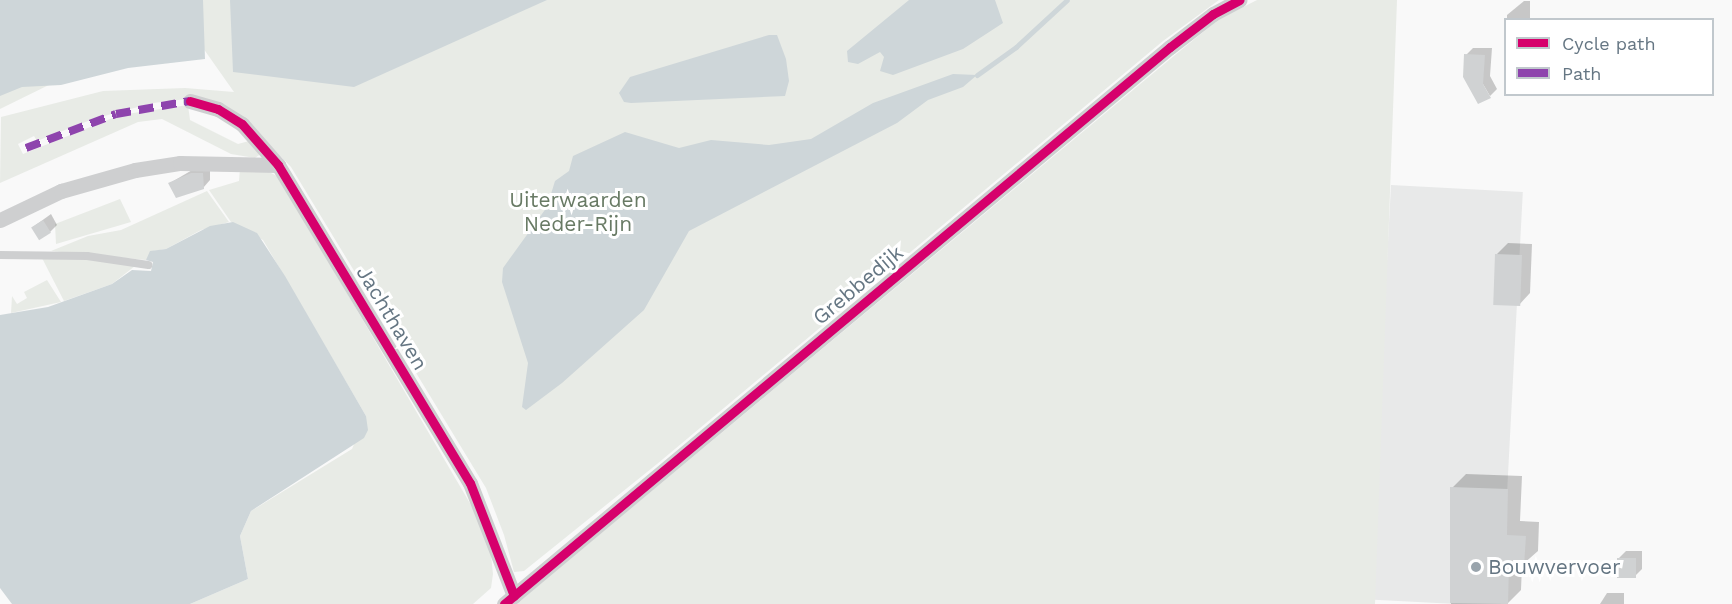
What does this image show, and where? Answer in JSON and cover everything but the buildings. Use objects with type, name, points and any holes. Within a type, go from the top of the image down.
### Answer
[{"type":"street","name":"Grebbedijk","points":[[509,600],[1170,47],[1213,14],[1239,0]]},
{"type":"street","name":"Jachthaven","points":[[190,101],[218,109],[243,124],[278,165],[470,483],[509,600]]},
{"type":"street","points":[[0,220],[61,191],[135,170],[180,163],[278,165]]},
{"type":"lane","points":[[0,255],[87,256],[148,265]]},
{"type":"shaded area","points":[[0,0],[203,0],[205,59],[128,68],[61,85],[22,87],[0,96]]},
{"type":"shaded area","points":[[230,0],[547,0],[354,87],[233,72]]},
{"type":"shaded area","points":[[909,0],[995,0],[1003,23],[963,49],[893,75],[880,71],[884,57],[880,52],[858,64],[848,62],[847,51]]},
{"type":"shaded area","points":[[769,35],[777,35],[786,59],[789,81],[785,96],[631,103],[624,102],[619,93],[630,77]]},
{"type":"shaded area","points":[[953,74],[977,75],[963,87],[928,100],[897,123],[689,231],[644,310],[562,383],[526,410],[522,407],[528,363],[502,282],[503,268],[547,207],[555,181],[569,171],[573,156],[625,132],[679,148],[711,140],[769,145],[811,139],[873,103]]},
{"type":"shaded area","points":[[1391,185],[1523,192],[1501,604],[1369,599]]},
{"type":"shaded area","points":[[233,222],[257,233],[285,276],[366,416],[368,430],[364,438],[251,511],[240,536],[248,579],[190,604],[12,604],[0,588],[0,315],[48,307],[112,284],[132,270],[151,271],[153,262],[146,260],[150,251],[166,249],[210,226]]},
{"type":"green space","name":"Uiterwaarden Neder-Rijn","points":[[0,0],[1219,0],[1163,41],[657,464],[524,571],[514,572],[504,535],[486,488],[291,167],[262,137],[187,99],[153,103],[93,119],[37,141],[34,136],[18,144],[23,154],[120,115],[188,105],[190,120],[238,144],[249,141],[262,153],[255,158],[231,154],[162,119],[138,122],[0,183],[1,117],[103,91],[185,88],[234,92],[203,48],[61,79],[0,109]]},
{"type":"green space","points":[[1257,0],[1397,0],[1375,604],[516,604],[1175,55],[1218,20]]},
{"type":"green space","points":[[240,168],[269,172],[279,177],[478,517],[491,555],[493,574],[491,588],[473,604],[190,604],[248,579],[240,536],[251,511],[352,449],[366,416],[263,240],[231,222],[209,190],[239,181]]},
{"type":"green space","points":[[207,191],[229,222],[201,230],[166,249],[153,251],[146,260],[51,251],[88,236],[121,230]]},
{"type":"green space","points":[[120,199],[131,222],[56,244],[55,224]]},
{"type":"green space","points":[[42,258],[89,259],[135,266],[112,284],[64,301]]},
{"type":"green space","points":[[47,280],[61,302],[11,313],[12,296],[17,304],[27,298],[24,292]]},
{"type":"waterway","points":[[977,75],[1016,47],[1067,0]]},
{"type":"marked path","points":[[26,148],[116,114],[190,101]]},
{"type":"cycle path","points":[[504,604],[1170,47],[1213,14],[1239,0]]},
{"type":"cycle path","points":[[190,101],[218,109],[242,124],[278,165],[470,483],[514,596]]},
{"type":"place","name":"Bouwvervoer","points":[[1476,567]]}]
